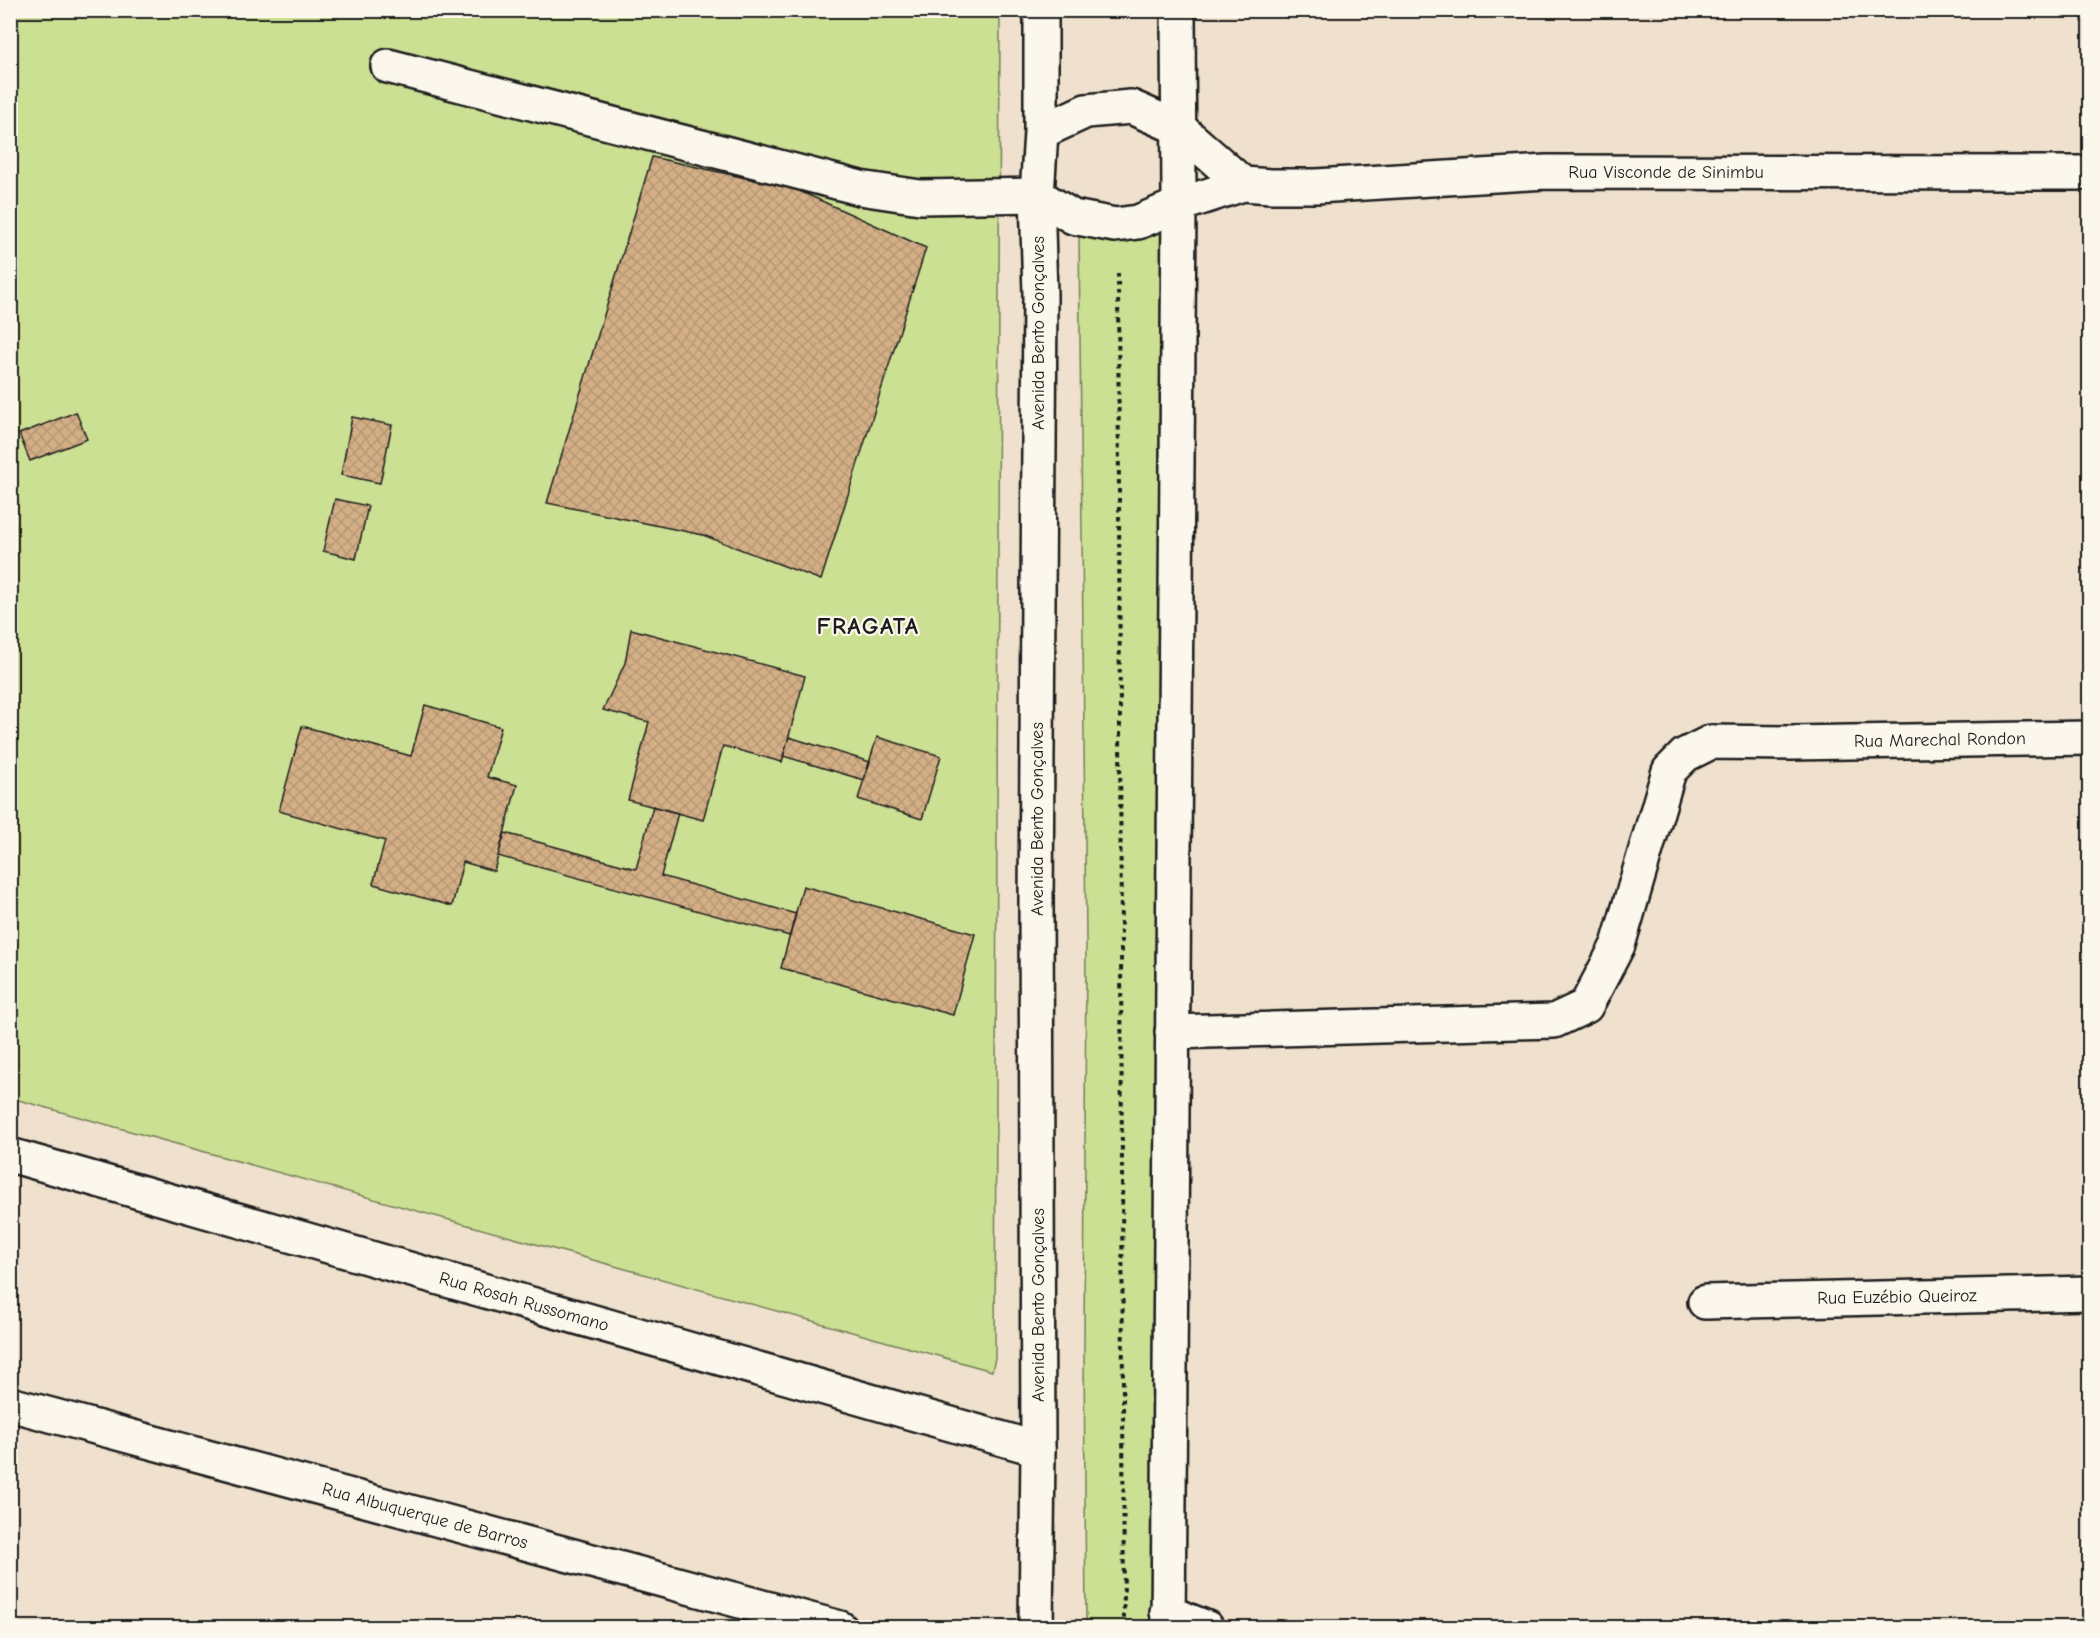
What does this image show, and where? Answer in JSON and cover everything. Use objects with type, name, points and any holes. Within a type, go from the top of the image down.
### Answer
[{"type":"main road","name":"Avenida Bento Gonçalves","points":[[1036,1628],[1038,1449],[1036,890],[1040,294],[1037,195],[1041,132],[1041,10]]},
{"type":"main road","points":[[1178,10],[1179,205],[1168,1620],[1207,1628]]},
{"type":"main road","points":[[388,66],[860,188],[920,197],[1037,195],[1073,217],[1115,225],[1138,222],[1179,205]]},
{"type":"main road","points":[[1041,132],[1086,111],[1131,107],[1179,128],[1243,183]]},
{"type":"main road","name":"Rua Visconde de Sinimbu","points":[[1179,205],[1243,183],[1271,186],[1317,186],[1546,172],[2090,173]]},
{"type":"main road","name":"Rua Marechal Rondon","points":[[1172,1032],[1554,1021],[1586,1006],[1618,945],[1670,771],[1685,755],[1711,742],[2090,738]]},
{"type":"main road","name":"Rua Rosah Russomano","points":[[10,1155],[1038,1449]]},
{"type":"main road","name":"Rua Euzébio Queiroz","points":[[1705,1302],[2090,1293]]},
{"type":"main road","name":"Rua Albuquerque de Barros","points":[[10,1404],[787,1621],[840,1628]]},
{"type":"path","points":[[1118,273],[1124,1628]]},
{"type":"green space","points":[[10,11],[1000,11],[995,1358],[992,1371],[11,1098]]},
{"type":"green space","points":[[1173,224],[1160,1627],[1086,1627],[1084,1350],[1086,941],[1079,234],[1126,243]]},
{"type":"building","points":[[652,157],[795,189],[926,248],[821,580],[703,535],[547,503]]},
{"type":"building","points":[[76,412],[87,439],[30,461],[19,434]]},
{"type":"building","points":[[352,417],[392,425],[380,483],[341,475]]},
{"type":"building","points":[[335,499],[368,506],[356,559],[323,551]]},
{"type":"building","points":[[631,629],[805,676],[782,762],[723,746],[703,820],[628,800],[649,722],[603,710],[625,663]]},
{"type":"building","points":[[425,705],[501,727],[487,777],[517,785],[494,871],[463,862],[452,906],[373,884],[385,841],[279,811],[302,726],[411,756]]},
{"type":"building","points":[[789,737],[870,762],[864,780],[783,756]]},
{"type":"building","points":[[877,737],[941,756],[922,819],[858,799]]},
{"type":"building","points":[[653,806],[678,813],[661,876],[796,914],[790,936],[498,856],[505,833],[636,869]]},
{"type":"building","points":[[803,886],[975,934],[953,1015],[781,968]]},
{"type":"district","name":"FRAGATA","points":[[868,626]]}]
